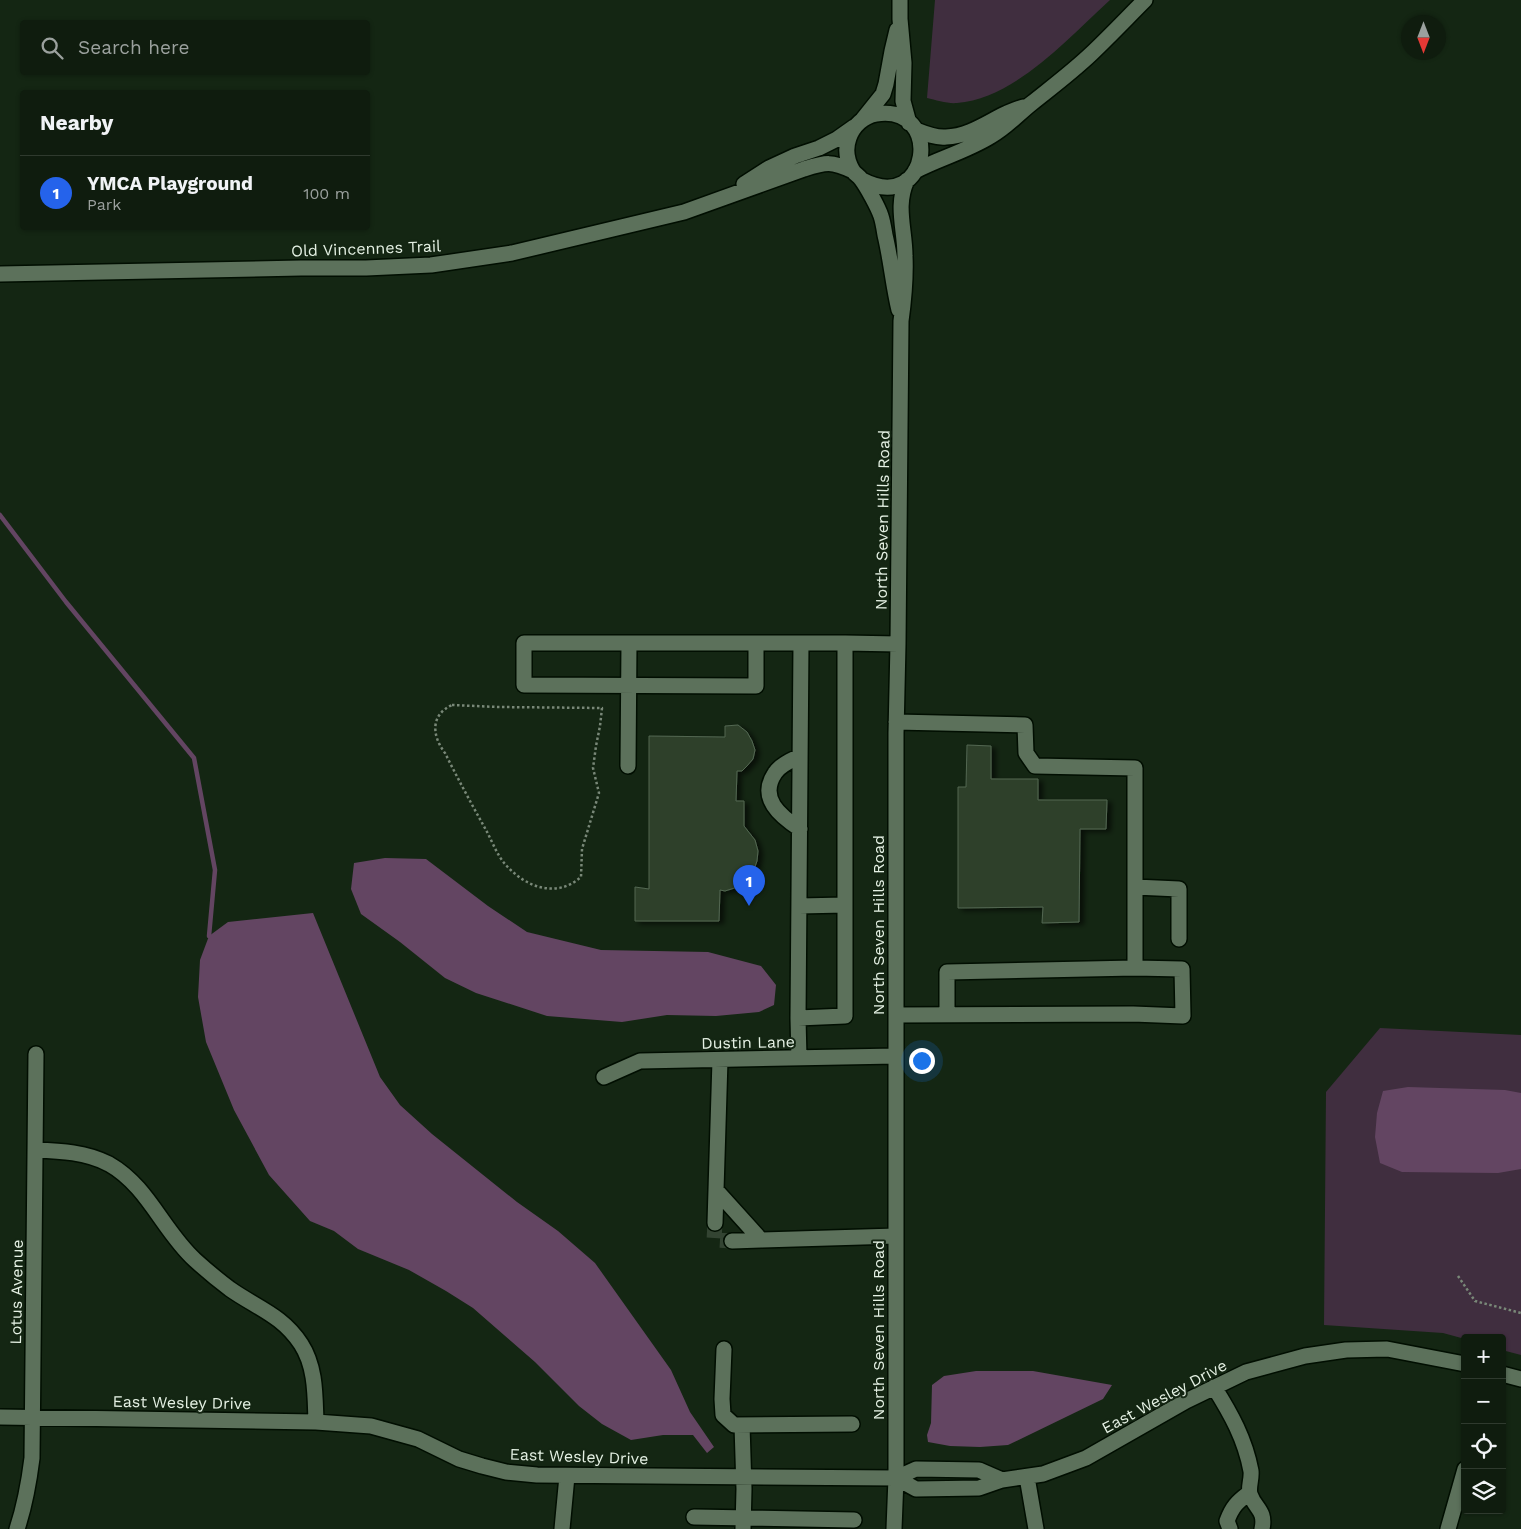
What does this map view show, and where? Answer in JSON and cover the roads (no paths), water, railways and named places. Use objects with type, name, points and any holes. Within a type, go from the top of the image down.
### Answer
[{"type":"street","points":[[900,0],[904,63],[904,101],[922,149],[920,161],[911,176]]},
{"type":"street","points":[[900,19],[883,94],[849,137],[847,148],[848,160],[857,176],[872,186],[885,188],[896,185],[932,162],[968,148],[1009,125],[1090,55],[1145,0]]},
{"type":"street","points":[[859,123],[873,114],[885,113],[896,115],[913,127],[939,137],[948,137],[982,128],[1005,114],[1032,104]]},
{"type":"street","name":"Old Vincennes Trail","points":[[724,197],[769,168],[837,139],[859,123]]},
{"type":"street","name":"Old Vincennes Trail","points":[[0,274],[366,268],[431,265],[512,253],[684,212],[822,163],[837,164],[857,176]]},
{"type":"street","name":"North Seven Hills Road","points":[[857,176],[881,216],[891,260],[894,292],[901,321]]},
{"type":"street","name":"North Seven Hills Road","points":[[894,1529],[896,1478],[896,722],[901,321],[905,287],[905,254],[900,215],[902,191],[911,176]]},
{"type":"street","points":[[756,643],[756,686],[524,685],[524,643],[756,643],[801,643],[845,643],[898,644]]},
{"type":"street","points":[[628,766],[629,643]]},
{"type":"street","points":[[799,1058],[801,643]]},
{"type":"street","points":[[798,1018],[845,1016],[845,643]]},
{"type":"street","points":[[896,722],[1025,725],[1026,753],[1035,766],[1135,768],[1134,968]]},
{"type":"street","points":[[800,756],[786,763],[775,772],[768,788],[773,807],[784,819],[800,829]]},
{"type":"street","points":[[1135,887],[1179,889],[1179,938]]},
{"type":"street","points":[[799,906],[845,905]]},
{"type":"street","points":[[896,1014],[947,1014],[1133,1014],[1183,1016],[1182,969],[1134,968],[947,972],[947,1014]]},
{"type":"street","name":"Lotus Avenue","points":[[17,1529],[24,1510],[32,1458],[36,1054]]},
{"type":"street","name":"Dustin Lane","points":[[604,1076],[640,1061],[896,1056]]},
{"type":"street","points":[[715,1223],[720,1060]]},
{"type":"street","points":[[35,1150],[90,1156],[109,1164],[122,1173],[136,1185],[193,1259],[231,1289],[274,1316],[292,1332],[303,1346],[310,1366],[315,1388],[316,1422]]},
{"type":"street","points":[[716,1190],[761,1240]]},
{"type":"street","points":[[732,1241],[896,1236]]},
{"type":"street","points":[[724,1349],[723,1415],[734,1425],[852,1424]]},
{"type":"street","name":"East Wesley Drive","points":[[0,1417],[316,1422],[371,1426],[418,1439],[459,1459],[506,1472],[567,1476],[896,1478],[916,1489],[979,1488],[1002,1480],[1043,1474],[1086,1458],[1186,1401],[1246,1372],[1305,1356],[1346,1350],[1387,1349],[1461,1363]]},
{"type":"street","points":[[1506,1375],[1521,1379]]},
{"type":"street","points":[[1214,1387],[1233,1418],[1244,1446],[1252,1473],[1249,1493],[1264,1517],[1262,1529]]},
{"type":"street","points":[[742,1425],[743,1524]]},
{"type":"street","points":[[562,1529],[567,1476]]},
{"type":"street","points":[[1027,1477],[1036,1529]]},
{"type":"street","points":[[1448,1529],[1461,1483]]},
{"type":"street","points":[[1230,1529],[1227,1521],[1231,1510],[1249,1493]]},
{"type":"street","points":[[694,1517],[743,1524],[854,1520]]},
{"type":"waterway","points":[[0,515],[66,602],[194,758],[215,870],[209,936]]},
{"type":"tunnel","points":[[715,1223],[714,1240],[732,1241]]},
{"type":"place","name":"YMCA Playground","points":[[749,906]]}]
